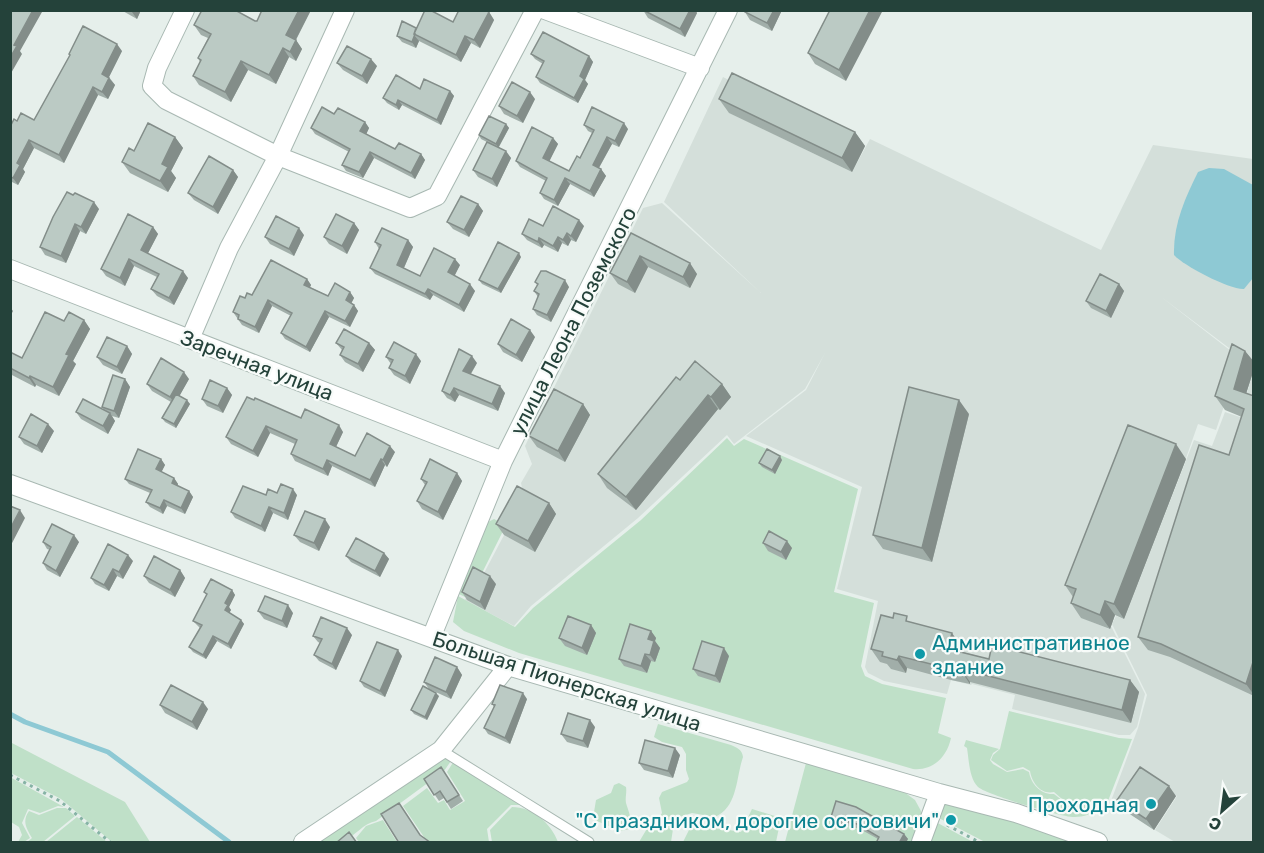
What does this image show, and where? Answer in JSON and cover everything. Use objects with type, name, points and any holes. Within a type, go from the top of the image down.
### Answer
[{"type":"street","points":[[185,10],[157,68],[152,86],[166,100],[278,156],[410,208],[437,196],[535,10]]},
{"type":"street","points":[[190,339],[229,248],[278,156],[345,10]]},
{"type":"street","points":[[545,10],[700,68]]},
{"type":"street","name":"улица Леона Поземского","points":[[431,638],[503,461],[728,10]]},
{"type":"street","name":"Заречная улица","points":[[10,269],[503,461]]},
{"type":"street","name":"Большая Пионерская улица","points":[[10,484],[508,666],[939,793],[1016,813],[1098,843]]},
{"type":"street","points":[[303,843],[441,750],[508,666]]},
{"type":"street","points":[[921,843],[939,793]]},
{"type":"lane","points":[[441,750],[589,843]]},
{"type":"path","points":[[10,775],[60,801],[110,843]]},
{"type":"path","points":[[931,816],[979,843]]},
{"type":"shaded area","points":[[723,77],[742,87],[730,113],[852,172],[870,139],[1101,250],[1153,145],[1253,159],[1253,363],[1241,357],[1160,296],[1240,358],[1216,430],[1198,424],[1186,458],[1080,617],[1109,629],[1111,626],[1145,694],[1137,727],[1130,735],[1119,735],[1012,709],[1015,695],[972,684],[951,680],[947,694],[884,681],[868,673],[865,667],[878,601],[837,589],[862,487],[746,436],[806,390],[825,353],[805,389],[734,444],[727,435],[638,518],[531,606],[514,626],[465,600],[478,573],[483,575],[524,497],[521,483],[532,464],[525,446],[643,208],[662,203],[761,293],[664,202]]},
{"type":"shaded area","points":[[1253,372],[1253,842],[1175,842],[1155,830],[1177,796],[1147,777],[1125,809],[1111,801],[1138,728],[1147,695],[1112,624],[1116,616],[1124,619],[1194,440],[1212,446],[1225,412],[1240,417]]},
{"type":"green space","points":[[727,438],[734,446],[744,439],[858,489],[834,592],[874,603],[861,666],[865,676],[882,684],[946,698],[938,733],[951,738],[942,757],[933,765],[913,769],[519,653],[464,631],[453,622],[458,596],[515,627],[533,608],[641,520]]},
{"type":"green space","points":[[494,519],[506,525],[482,573],[465,597],[459,594],[480,535],[486,523]]},
{"type":"green space","points":[[1009,711],[1119,738],[1132,739],[1108,801],[1098,809],[1074,807],[1097,811],[1075,817],[1041,810],[978,787],[971,774],[967,748],[964,746],[966,740],[999,749],[993,753],[990,760],[993,764],[1007,772],[1023,769],[1029,772],[1032,781],[1037,788],[1045,793],[1054,794],[1070,806],[1054,792],[1041,790],[1033,780],[1030,771],[1023,767],[1007,771],[991,760],[1000,749]]},
{"type":"green space","points":[[658,724],[731,745],[740,750],[743,757],[735,791],[723,812],[715,817],[692,813],[679,817],[673,829],[671,842],[639,842],[648,827],[662,813],[659,798],[662,792],[687,782],[689,779],[686,770],[686,754],[682,747],[662,742],[654,737]]},
{"type":"green space","points":[[10,742],[125,802],[150,842],[112,842],[61,799],[11,773]]},
{"type":"green space","points":[[445,757],[451,761],[444,771],[376,821],[340,842],[313,842]]},
{"type":"green space","points":[[454,761],[524,805],[511,805],[487,829],[489,842],[416,842],[424,837],[403,806],[427,788],[438,803],[444,800],[450,810],[465,801],[447,772]]},
{"type":"green space","points":[[806,763],[900,789],[915,800],[921,811],[921,822],[915,842],[785,842]]},
{"type":"green space","points":[[10,777],[64,807],[58,806],[40,813],[28,809],[22,823],[30,838],[24,842],[18,842],[22,835],[19,827],[11,822]]},
{"type":"green space","points":[[619,783],[626,787],[626,803],[631,822],[630,829],[620,831],[597,821],[594,812],[596,800],[611,793],[614,785]]},
{"type":"green space","points":[[940,798],[1071,836],[1067,842],[985,842],[933,815]]},
{"type":"green space","points":[[512,807],[527,810],[540,817],[551,829],[558,842],[492,842],[490,830]]},
{"type":"green space","points":[[57,808],[66,808],[75,816],[43,842],[27,842],[32,838],[26,824],[29,811],[39,815]]},
{"type":"green space","points":[[752,809],[781,818],[776,842],[683,842],[692,824],[741,832]]},
{"type":"green space","points":[[77,817],[107,842],[46,842]]},
{"type":"green space","points":[[383,820],[397,842],[359,842],[356,838],[366,826]]},
{"type":"green space","points":[[932,820],[973,842],[924,842]]},
{"type":"water","points":[[1209,168],[1224,169],[1253,185],[1253,278],[1244,289],[1229,286],[1208,276],[1174,255],[1178,222],[1184,202],[1198,172]]},
{"type":"building","points":[[10,10],[33,10],[14,45],[17,46],[10,58]]},
{"type":"building","points":[[202,10],[235,10],[257,21],[262,10],[299,10],[286,35],[296,40],[290,52],[283,48],[269,75],[241,61],[225,92],[193,76],[201,60],[198,58],[211,34],[194,25]]},
{"type":"building","points":[[425,10],[430,10],[453,22],[459,10],[489,12],[474,40],[465,36],[456,55],[414,34]]},
{"type":"building","points":[[643,10],[690,10],[680,29]]},
{"type":"building","points":[[746,10],[774,10],[767,23],[745,12]]},
{"type":"building","points":[[830,10],[870,10],[839,70],[808,53]]},
{"type":"building","points":[[402,21],[416,28],[412,42],[397,36]]},
{"type":"building","points":[[83,26],[117,44],[102,74],[109,78],[102,92],[93,87],[59,155],[29,140],[17,163],[20,165],[13,178],[10,176],[10,127],[21,113],[34,120],[70,55]]},
{"type":"building","points":[[543,32],[589,56],[580,76],[584,79],[574,98],[536,77],[544,61],[531,54]]},
{"type":"building","points":[[347,46],[371,59],[362,76],[337,63]]},
{"type":"building","points":[[732,73],[855,132],[842,158],[719,99]]},
{"type":"building","points":[[396,75],[420,89],[424,79],[450,91],[437,120],[398,100],[396,105],[383,98]]},
{"type":"building","points":[[512,82],[530,92],[517,116],[499,106]]},
{"type":"building","points":[[322,107],[334,114],[338,108],[365,122],[360,131],[395,149],[399,143],[421,154],[411,173],[370,152],[359,172],[342,165],[350,149],[311,128]]},
{"type":"building","points":[[592,107],[624,123],[615,141],[607,137],[593,165],[601,169],[590,191],[565,178],[554,200],[540,193],[547,178],[516,161],[532,127],[553,138],[543,158],[569,171],[577,156],[580,158],[594,130],[584,125]]},
{"type":"building","points":[[489,116],[506,124],[496,144],[479,135]]},
{"type":"building","points":[[148,123],[175,137],[162,164],[168,167],[160,181],[122,162],[129,148],[134,151]]},
{"type":"building","points":[[487,142],[506,151],[492,179],[473,170]]},
{"type":"building","points":[[209,156],[233,170],[213,207],[188,193]]},
{"type":"building","points":[[67,192],[73,195],[75,193],[94,202],[81,227],[75,224],[61,256],[40,247]]},
{"type":"building","points":[[461,196],[478,204],[464,230],[447,222]]},
{"type":"building","points":[[553,206],[579,220],[571,236],[567,233],[563,240],[558,237],[553,246],[539,238],[538,242],[522,234],[529,219],[543,226]]},
{"type":"building","points":[[128,214],[153,227],[141,250],[183,271],[169,298],[151,289],[159,274],[129,259],[120,278],[101,269]]},
{"type":"building","points":[[336,214],[354,223],[342,246],[324,237]]},
{"type":"building","points":[[276,216],[299,228],[289,249],[265,237]]},
{"type":"building","points":[[382,228],[408,240],[397,265],[420,276],[434,248],[455,259],[448,272],[470,284],[459,305],[428,289],[425,294],[370,268],[381,245],[375,242]]},
{"type":"building","points":[[631,233],[690,263],[683,277],[640,256],[627,282],[610,273]]},
{"type":"building","points":[[498,242],[519,253],[498,289],[479,280]]},
{"type":"building","points":[[271,260],[307,279],[304,285],[328,296],[335,283],[350,292],[346,300],[354,305],[345,321],[325,311],[306,347],[281,333],[292,313],[268,300],[255,327],[238,319],[239,315],[233,312],[240,296],[245,298],[247,293],[252,295]]},
{"type":"building","points":[[541,271],[565,280],[547,315],[533,309],[539,294],[534,291],[538,284],[535,282]]},
{"type":"building","points":[[1100,274],[1119,284],[1106,311],[1086,301]]},
{"type":"building","points":[[45,312],[64,321],[69,312],[84,320],[66,354],[69,355],[53,387],[10,368],[10,352],[22,358]]},
{"type":"building","points":[[511,319],[530,330],[516,355],[498,344]]},
{"type":"building","points":[[344,329],[369,343],[358,364],[340,355],[344,347],[336,343]]},
{"type":"building","points":[[107,337],[127,346],[117,367],[97,357]]},
{"type":"building","points":[[394,342],[416,354],[405,376],[389,368],[393,360],[386,357]]},
{"type":"building","points":[[1232,344],[1245,351],[1234,389],[1254,396],[1254,659],[1246,684],[1161,644],[1138,637],[1199,445],[1229,455],[1244,409],[1215,396]]},
{"type":"building","points":[[459,349],[472,356],[463,371],[500,386],[492,404],[454,388],[450,395],[442,391]]},
{"type":"building","points":[[161,358],[184,372],[170,397],[147,384]]},
{"type":"building","points":[[695,361],[722,384],[711,397],[708,395],[626,497],[598,474],[676,377],[680,380]]},
{"type":"building","points":[[113,375],[125,379],[114,411],[102,407]]},
{"type":"building","points":[[210,380],[227,388],[218,406],[202,399]]},
{"type":"building","points":[[909,387],[959,400],[922,548],[873,535]]},
{"type":"building","points":[[554,389],[583,404],[558,451],[529,436]]},
{"type":"building","points":[[176,394],[187,400],[174,424],[162,418]]},
{"type":"building","points":[[247,397],[254,400],[255,398],[301,418],[305,409],[339,425],[330,444],[355,456],[367,433],[390,446],[370,480],[327,460],[323,469],[291,454],[297,440],[266,426],[253,451],[226,437]]},
{"type":"building","points":[[83,399],[110,413],[103,426],[76,412]]},
{"type":"building","points":[[31,414],[48,424],[37,446],[19,437]]},
{"type":"building","points":[[1128,425],[1176,444],[1114,604],[1105,601],[1100,615],[1071,603],[1076,589],[1065,585]]},
{"type":"building","points":[[138,449],[161,459],[156,469],[174,478],[172,483],[189,491],[181,508],[164,500],[160,508],[146,502],[152,490],[125,479]]},
{"type":"building","points":[[767,449],[780,456],[772,470],[759,463]]},
{"type":"building","points":[[430,459],[457,473],[438,512],[417,501],[427,482],[421,479]]},
{"type":"building","points":[[281,484],[293,489],[284,513],[269,507],[261,526],[231,512],[243,486],[266,495],[268,489],[277,493]]},
{"type":"building","points":[[517,486],[549,503],[528,541],[496,524]]},
{"type":"building","points":[[10,506],[20,510],[10,529]]},
{"type":"building","points":[[305,511],[325,519],[314,543],[294,535]]},
{"type":"building","points":[[52,524],[74,535],[56,571],[43,563],[51,547],[43,542]]},
{"type":"building","points":[[769,531],[787,541],[781,552],[763,543]]},
{"type":"building","points":[[356,538],[384,553],[375,571],[346,556]]},
{"type":"building","points":[[108,544],[128,555],[119,572],[113,569],[104,585],[91,578]]},
{"type":"building","points":[[154,556],[180,570],[170,590],[144,576]]},
{"type":"building","points":[[473,567],[490,576],[480,602],[462,592]]},
{"type":"building","points":[[211,579],[232,590],[225,603],[228,605],[225,610],[241,620],[228,644],[213,636],[203,655],[189,647],[202,625],[193,621],[207,594],[204,592]]},
{"type":"building","points":[[265,596],[288,605],[282,621],[258,611]]},
{"type":"building","points":[[894,613],[907,616],[906,621],[952,633],[948,649],[989,659],[992,645],[1130,680],[1122,710],[961,669],[961,671],[899,656],[897,660],[882,656],[883,652],[871,649],[881,615],[893,618]]},
{"type":"building","points":[[568,616],[591,625],[582,648],[559,638]]},
{"type":"building","points":[[321,617],[347,628],[332,664],[314,655],[322,639],[313,636]]},
{"type":"building","points":[[630,624],[651,631],[648,639],[654,641],[650,655],[645,654],[641,666],[619,659]]},
{"type":"building","points":[[702,641],[724,648],[715,676],[693,669]]},
{"type":"building","points":[[377,642],[398,650],[380,691],[360,681]]},
{"type":"building","points":[[435,657],[457,667],[446,692],[424,682]]},
{"type":"building","points":[[171,685],[203,702],[192,722],[160,705]]},
{"type":"building","points":[[500,685],[523,693],[505,738],[484,728],[495,705],[492,704]]},
{"type":"building","points":[[423,686],[436,693],[425,717],[411,710]]},
{"type":"building","points":[[568,713],[590,720],[583,741],[561,734]]},
{"type":"building","points":[[645,740],[675,748],[668,771],[639,763]]},
{"type":"building","points":[[441,767],[459,795],[447,802],[440,791],[434,795],[424,779]]},
{"type":"building","points":[[1140,767],[1169,786],[1146,819],[1117,800]]},
{"type":"building","points":[[836,801],[856,807],[904,834],[899,843],[876,843],[879,837],[857,824],[831,817]]},
{"type":"building","points":[[399,803],[420,835],[431,843],[399,843],[381,814]]},
{"type":"building","points":[[349,832],[357,843],[336,843]]},
{"type":"waterway","points":[[10,714],[25,722],[108,752],[229,842]]},
{"type":"place","name":"Административное здание","points":[[920,654]]},
{"type":"place","name":"Проходная","points":[[1151,804]]},
{"type":"place","name":"\"С праздником, дорогие островичи\"","points":[[951,820]]}]
